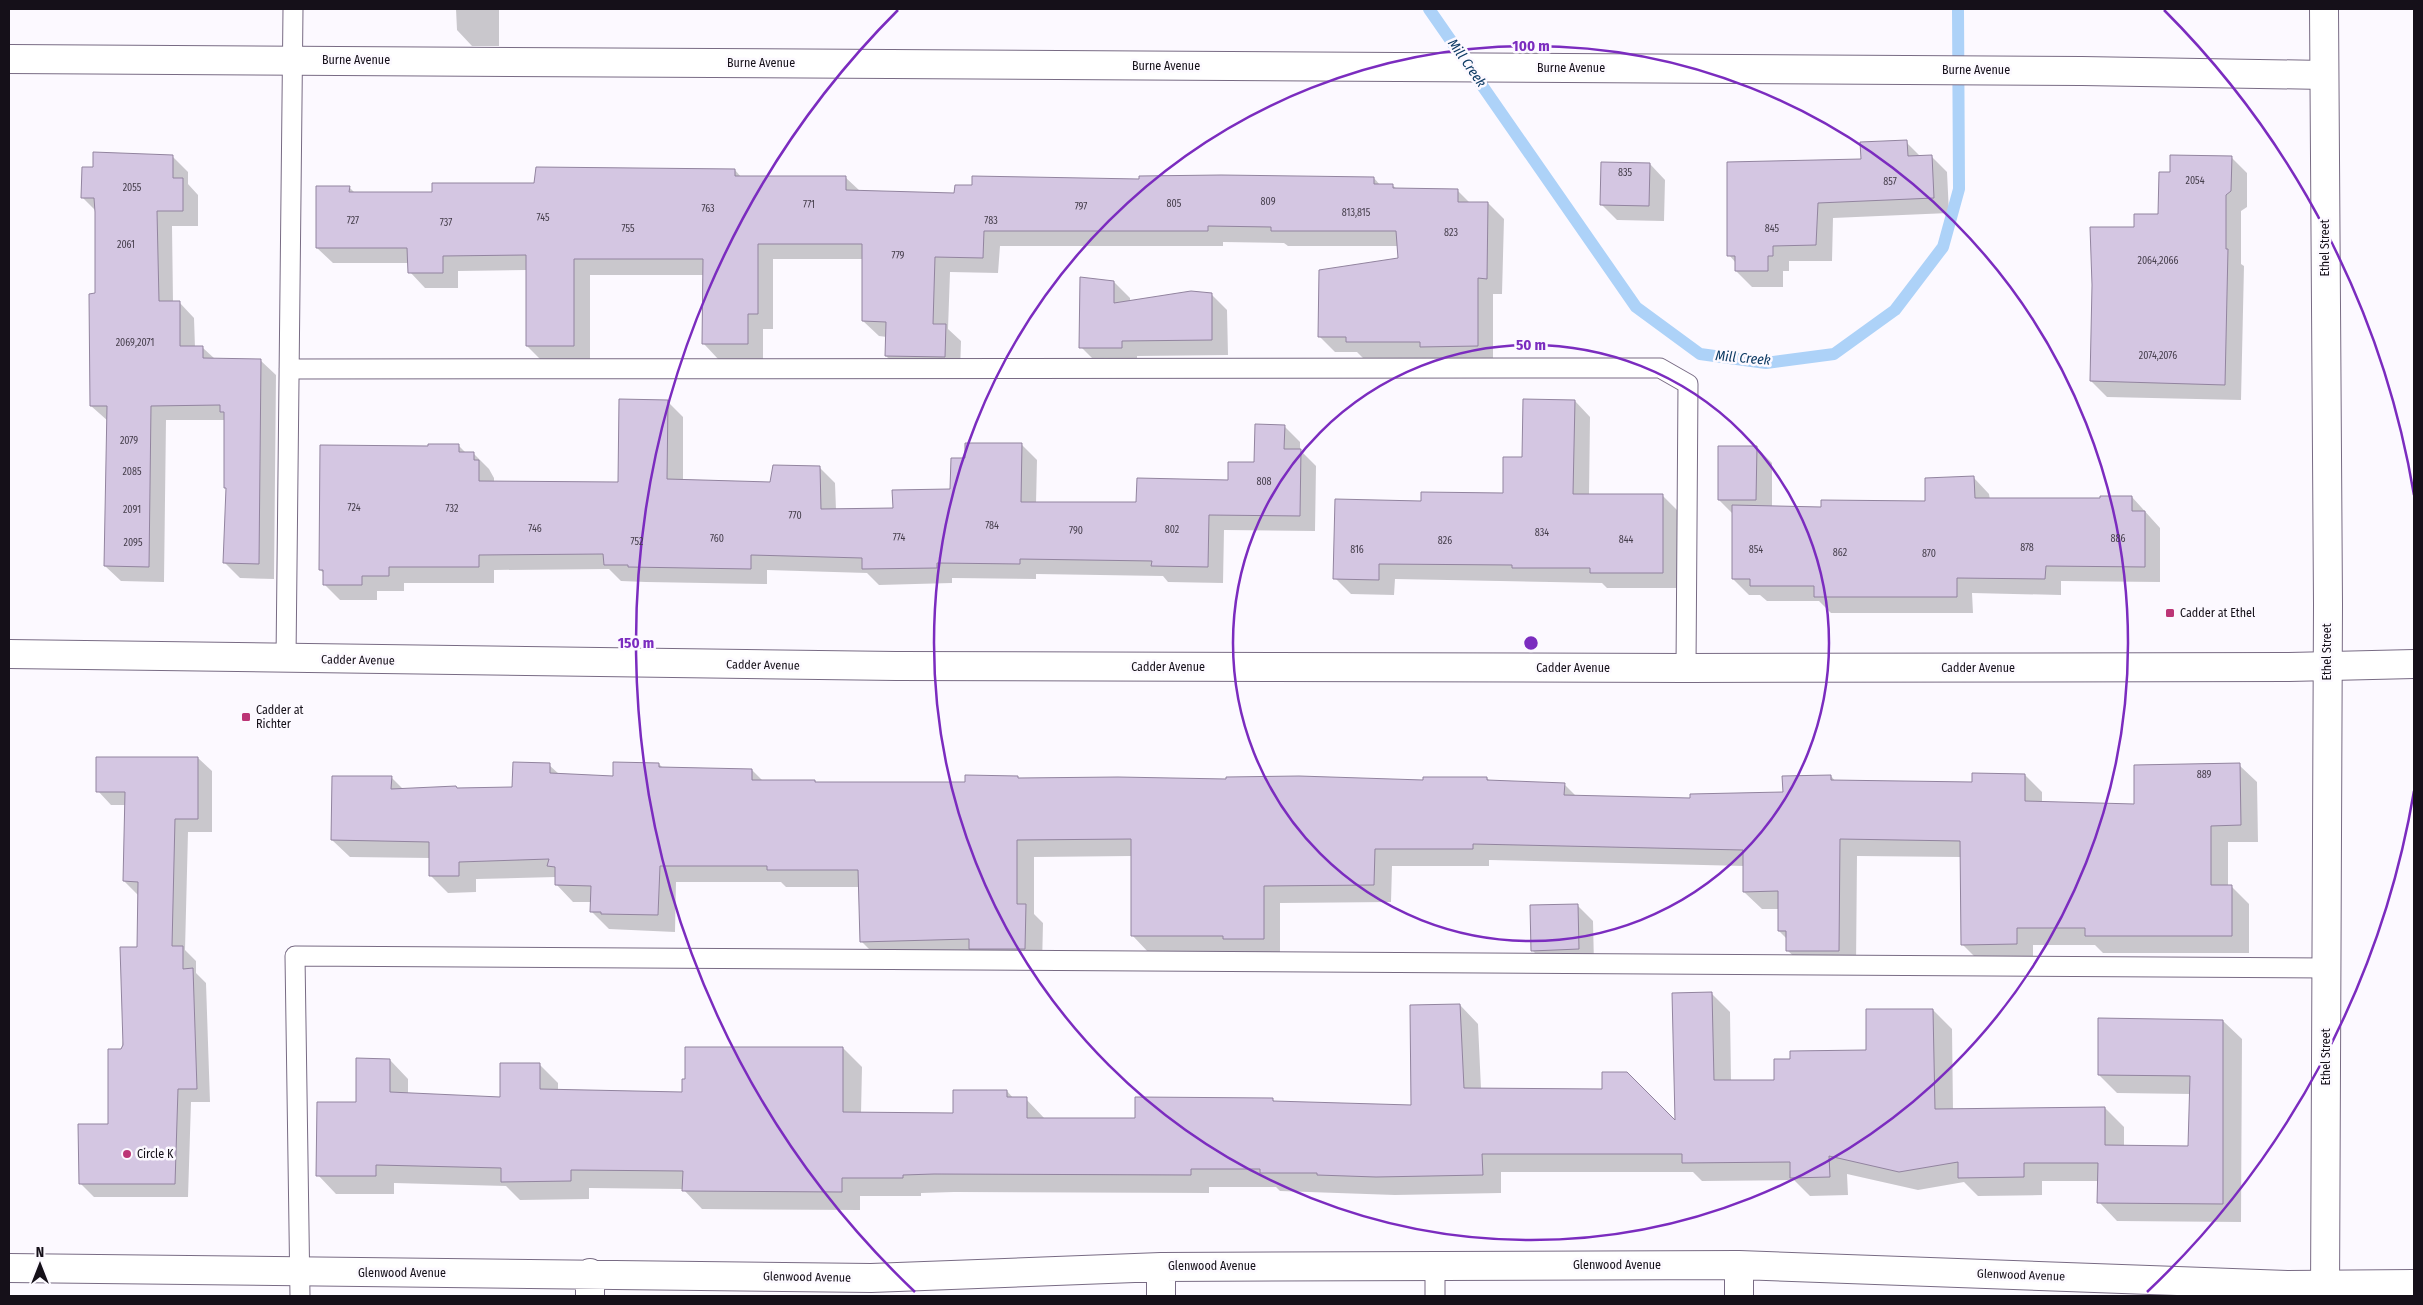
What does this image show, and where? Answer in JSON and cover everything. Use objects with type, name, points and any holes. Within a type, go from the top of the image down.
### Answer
[{"type":"street","name":"Ethel Street","points":[[2324,9],[2327,666],[2325,1291]]},
{"type":"street","name":"Burne Avenue","points":[[9,59],[2082,71],[2324,75]]},
{"type":"street","name":"Cadder Avenue","points":[[9,654],[896,666],[1686,668],[2327,666],[2414,664]]},
{"type":"street","name":"Glenwood Avenue","points":[[9,1268],[300,1284],[871,1287],[1160,1267],[1739,1265],[2325,1291],[2414,1284]]},
{"type":"street","points":[[1738,1296],[1739,1265]]},
{"type":"street","points":[[1160,1267],[1161,1296]]},
{"type":"lane","points":[[286,659],[293,9]]},
{"type":"lane","points":[[290,369],[1660,368],[1688,384],[1686,668]]},
{"type":"lane","points":[[300,1284],[296,956],[2326,968]]},
{"type":"lane","points":[[1435,1265],[1435,1296]]},
{"type":"building","points":[[1907,140],[1908,156],[1932,155],[1934,198],[1818,203],[1816,245],[1773,246],[1773,256],[1768,256],[1768,271],[1735,271],[1735,256],[1727,256],[1727,162],[1861,159],[1860,142]]},
{"type":"building","points":[[93,152],[173,155],[173,178],[183,178],[183,211],[157,211],[159,301],[180,301],[180,346],[203,346],[203,358],[261,359],[259,564],[223,563],[226,488],[224,488],[224,412],[220,412],[220,405],[151,406],[149,567],[104,566],[107,406],[90,406],[89,294],[95,293],[95,212],[94,198],[81,198],[82,167],[93,167]]},
{"type":"building","points":[[2170,155],[2232,156],[2231,191],[2226,195],[2226,249],[2228,249],[2225,385],[2090,381],[2092,285],[2090,227],[2134,227],[2134,214],[2158,214],[2159,172],[2170,172]]},
{"type":"building","points":[[1601,162],[1650,163],[1649,206],[1600,205]]},
{"type":"building","points":[[536,167],[735,169],[735,176],[846,176],[846,190],[954,193],[955,185],[972,185],[972,176],[1139,179],[1139,176],[1221,175],[1374,177],[1374,184],[1393,184],[1393,188],[1458,189],[1458,202],[1488,202],[1487,279],[1478,278],[1478,346],[1420,347],[1420,342],[1346,342],[1346,337],[1318,337],[1319,270],[1398,258],[1396,231],[1271,231],[1271,227],[1208,226],[1208,231],[984,231],[983,258],[935,257],[933,324],[946,324],[945,357],[885,356],[886,322],[862,321],[862,244],[758,244],[758,314],[748,314],[748,344],[702,344],[703,259],[574,259],[574,346],[526,346],[526,255],[443,256],[443,273],[408,273],[407,248],[316,248],[316,186],[350,186],[349,192],[432,192],[432,183],[534,183]]},
{"type":"building","points":[[1080,277],[1114,281],[1114,303],[1191,291],[1212,293],[1212,340],[1122,341],[1122,348],[1079,348]]},
{"type":"building","points":[[619,399],[668,400],[667,479],[770,482],[773,465],[820,466],[821,509],[893,508],[892,490],[950,489],[951,458],[965,458],[965,443],[1022,443],[1021,502],[1136,502],[1137,478],[1228,480],[1228,462],[1254,462],[1255,424],[1285,425],[1284,449],[1301,449],[1300,516],[1209,515],[1208,567],[1151,566],[1152,561],[1020,559],[1020,564],[937,563],[937,568],[862,569],[862,558],[751,555],[751,569],[628,567],[628,565],[604,565],[603,554],[479,555],[479,567],[389,567],[389,576],[362,576],[362,585],[323,585],[323,570],[319,570],[320,445],[428,446],[428,444],[459,444],[459,452],[474,452],[474,460],[479,460],[479,481],[618,482]]},
{"type":"building","points":[[1523,399],[1575,400],[1573,494],[1663,494],[1663,573],[1590,573],[1590,568],[1512,568],[1512,565],[1379,564],[1379,580],[1333,579],[1335,499],[1421,501],[1421,492],[1503,493],[1503,457],[1522,457]]},
{"type":"building","points":[[1718,446],[1757,446],[1756,500],[1718,500]]},
{"type":"building","points":[[1974,476],[1975,498],[2100,498],[2100,496],[2132,496],[2132,511],[2145,511],[2145,567],[2046,566],[2045,579],[1957,578],[1957,597],[1814,597],[1814,586],[1750,586],[1750,579],[1732,579],[1732,505],[1821,507],[1821,500],[1925,501],[1925,478]]},
{"type":"building","points":[[96,757],[198,757],[198,819],[175,819],[172,946],[183,946],[183,969],[193,968],[197,1089],[178,1089],[175,1184],[79,1184],[78,1124],[108,1124],[108,1049],[121,1049],[123,1045],[120,947],[137,947],[138,882],[123,881],[125,792],[96,792]]},
{"type":"building","points":[[513,762],[550,763],[550,773],[613,776],[613,762],[659,763],[659,767],[752,769],[752,780],[815,780],[815,782],[965,782],[965,775],[1018,776],[1018,778],[1226,779],[1226,777],[1299,776],[1423,780],[1423,777],[1487,777],[1487,780],[1565,783],[1564,795],[1690,798],[1690,794],[1783,792],[1782,776],[1831,775],[1831,780],[1972,782],[1972,773],[2025,774],[2025,801],[2134,804],[2134,765],[2240,763],[2241,825],[2211,826],[2211,885],[2232,885],[2232,936],[2085,936],[2085,928],[2017,928],[2017,944],[1961,945],[1960,841],[1840,839],[1839,951],[1786,951],[1786,931],[1778,931],[1778,891],[1743,892],[1743,850],[1473,844],[1473,849],[1375,849],[1374,885],[1264,886],[1264,939],[1223,939],[1223,936],[1131,936],[1131,839],[1017,840],[1017,904],[1026,904],[1025,949],[969,949],[969,939],[860,942],[858,870],[767,870],[767,866],[660,866],[658,915],[601,914],[601,912],[590,912],[591,886],[555,885],[555,867],[547,866],[549,859],[459,862],[459,876],[429,876],[429,842],[331,840],[332,776],[392,776],[391,789],[456,786],[457,788],[512,787]]},
{"type":"building","points":[[1578,904],[1579,949],[1531,951],[1530,905]]},
{"type":"building","points":[[1712,992],[1714,1080],[1774,1080],[1774,1059],[1790,1059],[1790,1051],[1866,1050],[1866,1009],[1933,1009],[1935,1109],[2105,1107],[2105,1145],[2188,1146],[2190,1076],[2098,1075],[2098,1018],[2223,1020],[2223,1204],[2097,1203],[2098,1163],[2024,1163],[2024,1177],[1958,1178],[1958,1162],[1899,1172],[1829,1156],[1830,1177],[1790,1178],[1790,1162],[1682,1163],[1682,1154],[1482,1154],[1483,1175],[1376,1177],[1317,1175],[1317,1173],[1260,1173],[1260,1169],[1191,1169],[1191,1175],[934,1174],[903,1175],[903,1178],[842,1178],[842,1192],[682,1191],[683,1171],[571,1170],[571,1181],[501,1182],[501,1168],[376,1165],[376,1176],[316,1176],[317,1102],[356,1102],[356,1058],[390,1059],[390,1092],[500,1097],[500,1063],[540,1063],[540,1089],[682,1092],[682,1079],[685,1079],[685,1047],[843,1047],[843,1112],[953,1113],[953,1090],[1007,1090],[1007,1097],[1027,1097],[1027,1118],[1135,1118],[1135,1097],[1273,1098],[1273,1101],[1411,1105],[1410,1005],[1460,1004],[1464,1088],[1602,1089],[1602,1072],[1627,1072],[1675,1120],[1672,993]]},
{"type":"waterway","name":"Mill Creek","points":[[1429,9],[1636,307],[1700,354],[1766,363],[1834,354],[1895,310],[1943,247],[1959,189],[1958,9]]},
{"type":"place","name":"Cadder at Ethel","points":[[2170,613]]},
{"type":"place","name":"Cadder at Richter","points":[[246,717]]},
{"type":"place","name":"Circle K","points":[[127,1154]]}]
